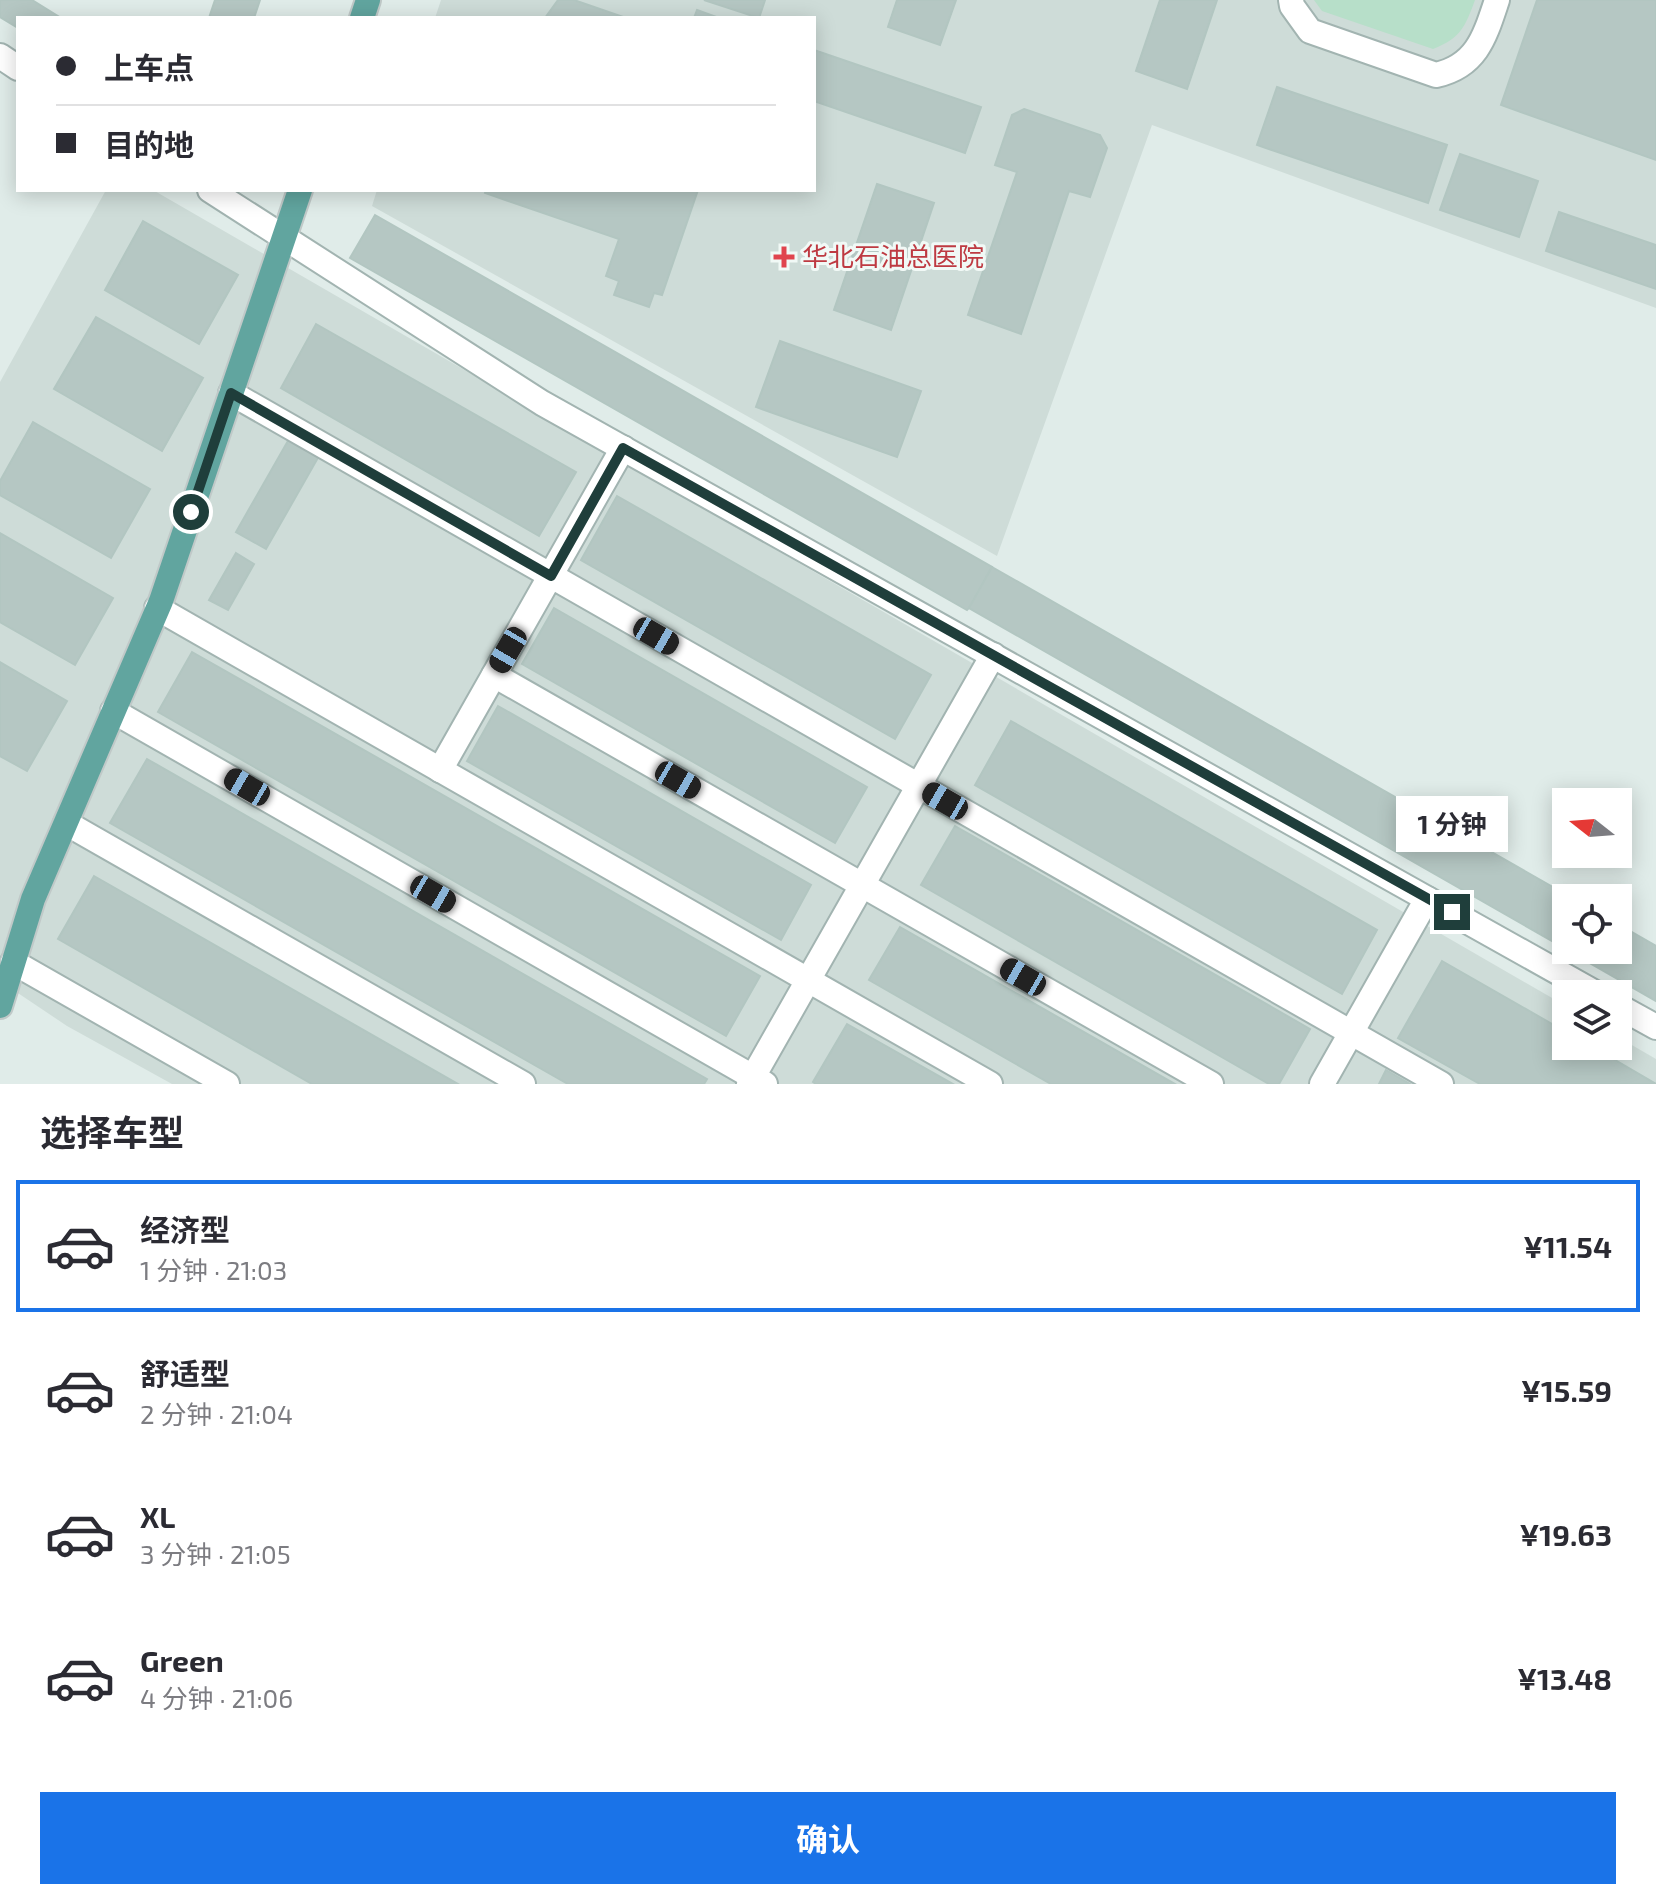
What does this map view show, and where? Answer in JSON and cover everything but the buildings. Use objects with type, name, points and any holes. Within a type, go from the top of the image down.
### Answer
[{"type":"main road","points":[[0,1006],[7,953],[157,608],[299,192]]},
{"type":"street","points":[[1291,0],[1310,31],[1436,75],[1451,72],[1469,60],[1486,33],[1497,0]]},
{"type":"street","points":[[213,192],[542,403],[1572,980]]},
{"type":"street","points":[[231,393],[1441,1084]]},
{"type":"street","points":[[440,770],[623,448]]},
{"type":"street","points":[[157,608],[990,1084]]},
{"type":"street","points":[[113,711],[756,1082],[808,980],[993,655]]},
{"type":"street","points":[[494,675],[1211,1084]]},
{"type":"street","points":[[66,823],[523,1084]]},
{"type":"street","points":[[1322,1084],[1427,899]]},
{"type":"street","points":[[7,953],[227,1084]]},
{"type":"street","points":[[1632,1014],[1656,1027]]},
{"type":"shaded area","name":"华北石油总医院","points":[[441,0],[1656,0],[1656,308],[1152,125],[997,556],[372,206],[376,192],[816,192],[816,16],[436,16]]},
{"type":"shaded area","points":[[105,192],[156,192],[1552,998],[1552,1060],[1632,1060],[1632,1045],[1656,1059],[1656,1084],[172,1084],[67,1026],[0,981],[0,382]]},
{"type":"green space","points":[[1314,0],[1475,0],[1456,36],[1433,49],[1322,11]]},
{"type":"place","name":"华北石油总医院","points":[[784,257]]},
{"type":"route","points":[[191,512],[231,393],[551,576],[623,448],[1452,912]]}]
